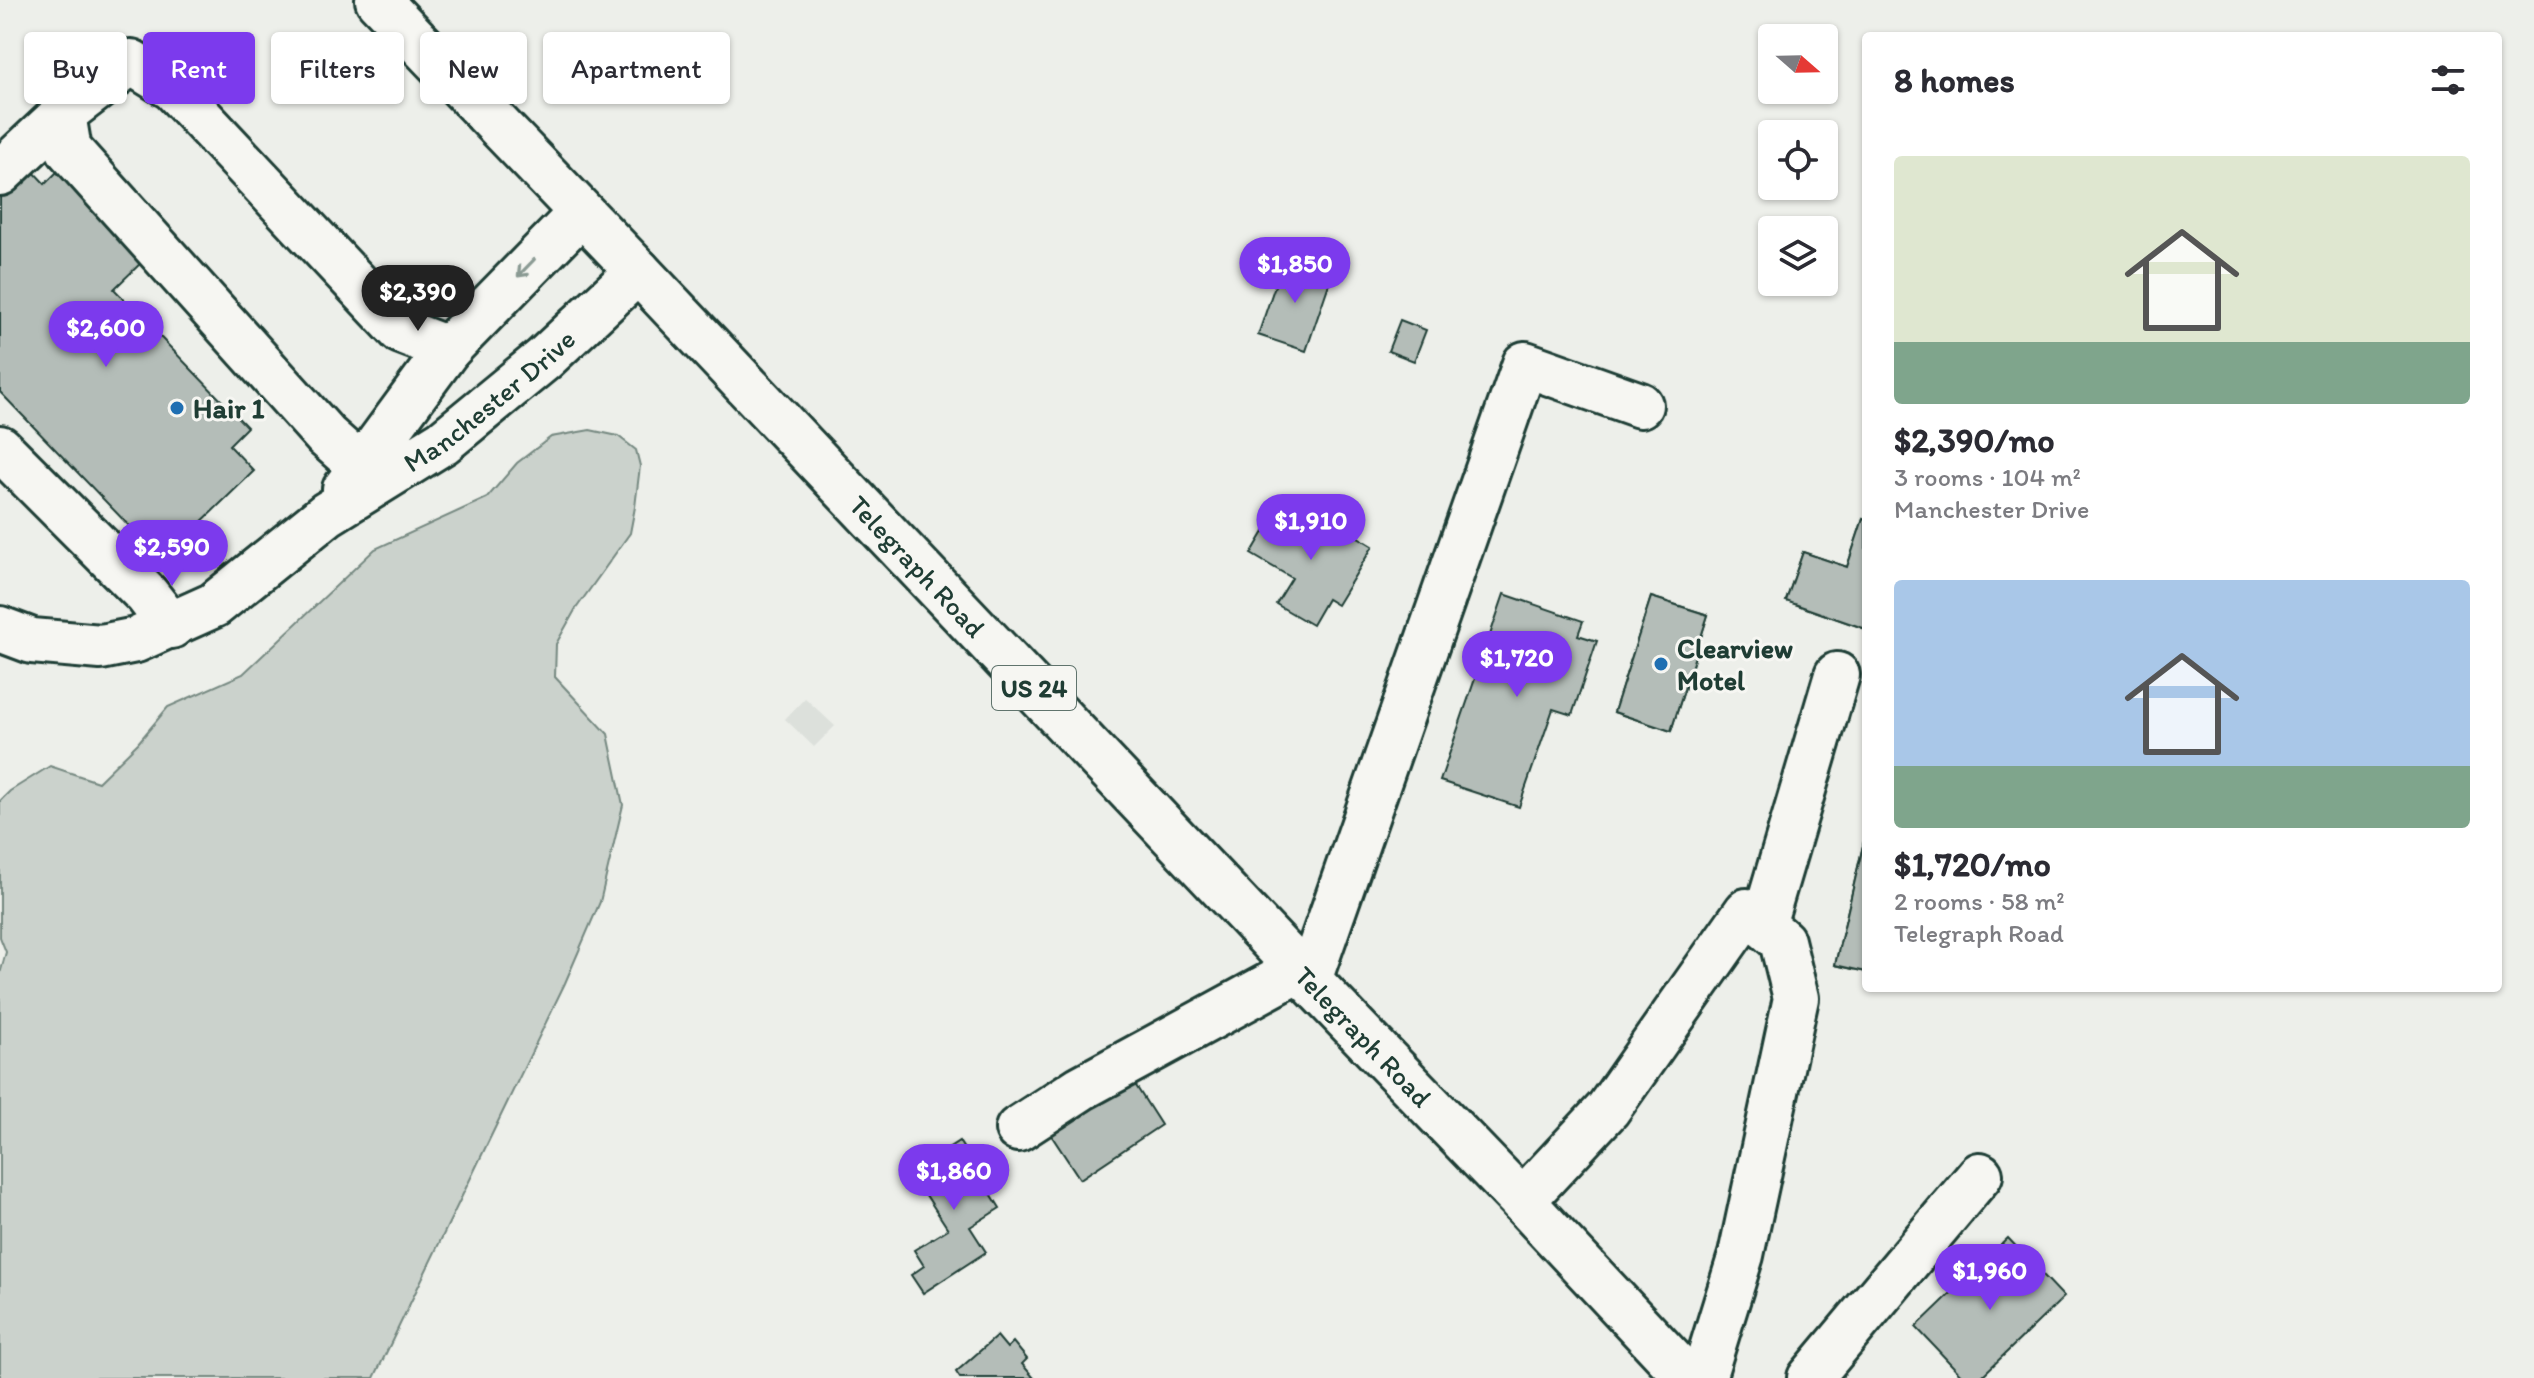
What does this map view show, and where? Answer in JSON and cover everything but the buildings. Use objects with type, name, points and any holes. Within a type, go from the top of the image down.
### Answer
[{"type":"main road","name":"Telegraph Road","points":[[378,0],[1684,1375]]},
{"type":"main road","points":[[0,173],[63,114],[131,62],[173,88],[401,331],[448,349]]},
{"type":"main road","points":[[63,114],[69,150],[326,436],[361,467]]},
{"type":"main road","name":"Manchester Drive","points":[[327,514],[448,349],[581,213]]},
{"type":"main road","name":"Manchester Drive","points":[[0,629],[32,641],[101,647],[136,640],[214,605],[327,514],[443,442],[544,359],[638,271]]},
{"type":"main road","points":[[1018,1129],[1081,1088],[1304,975],[1525,364],[1640,405]]},
{"type":"main road","points":[[0,448],[147,595],[171,626]]},
{"type":"main road","points":[[1763,925],[1837,675]]},
{"type":"main road","points":[[1522,1201],[1608,1109],[1747,911],[1782,941],[1796,998],[1741,1255],[1684,1375]]},
{"type":"main road","points":[[1810,1378],[1980,1175]]},
{"type":"shaded area","points":[[590,430],[618,436],[636,450],[640,466],[635,507],[630,533],[575,610],[556,644],[555,677],[608,734],[623,805],[600,902],[565,983],[374,1378],[0,1378],[0,974],[6,952],[0,937],[0,801],[10,791],[50,766],[98,782],[138,743],[168,707],[243,674],[375,549],[487,498],[517,463],[551,437]]},
{"type":"shaded area","points":[[805,698],[835,726],[814,747],[785,719]]},
{"type":"place","name":"Hair 1","points":[[177,408]]},
{"type":"place","name":"Clearview Motel","points":[[1661,664]]}]
